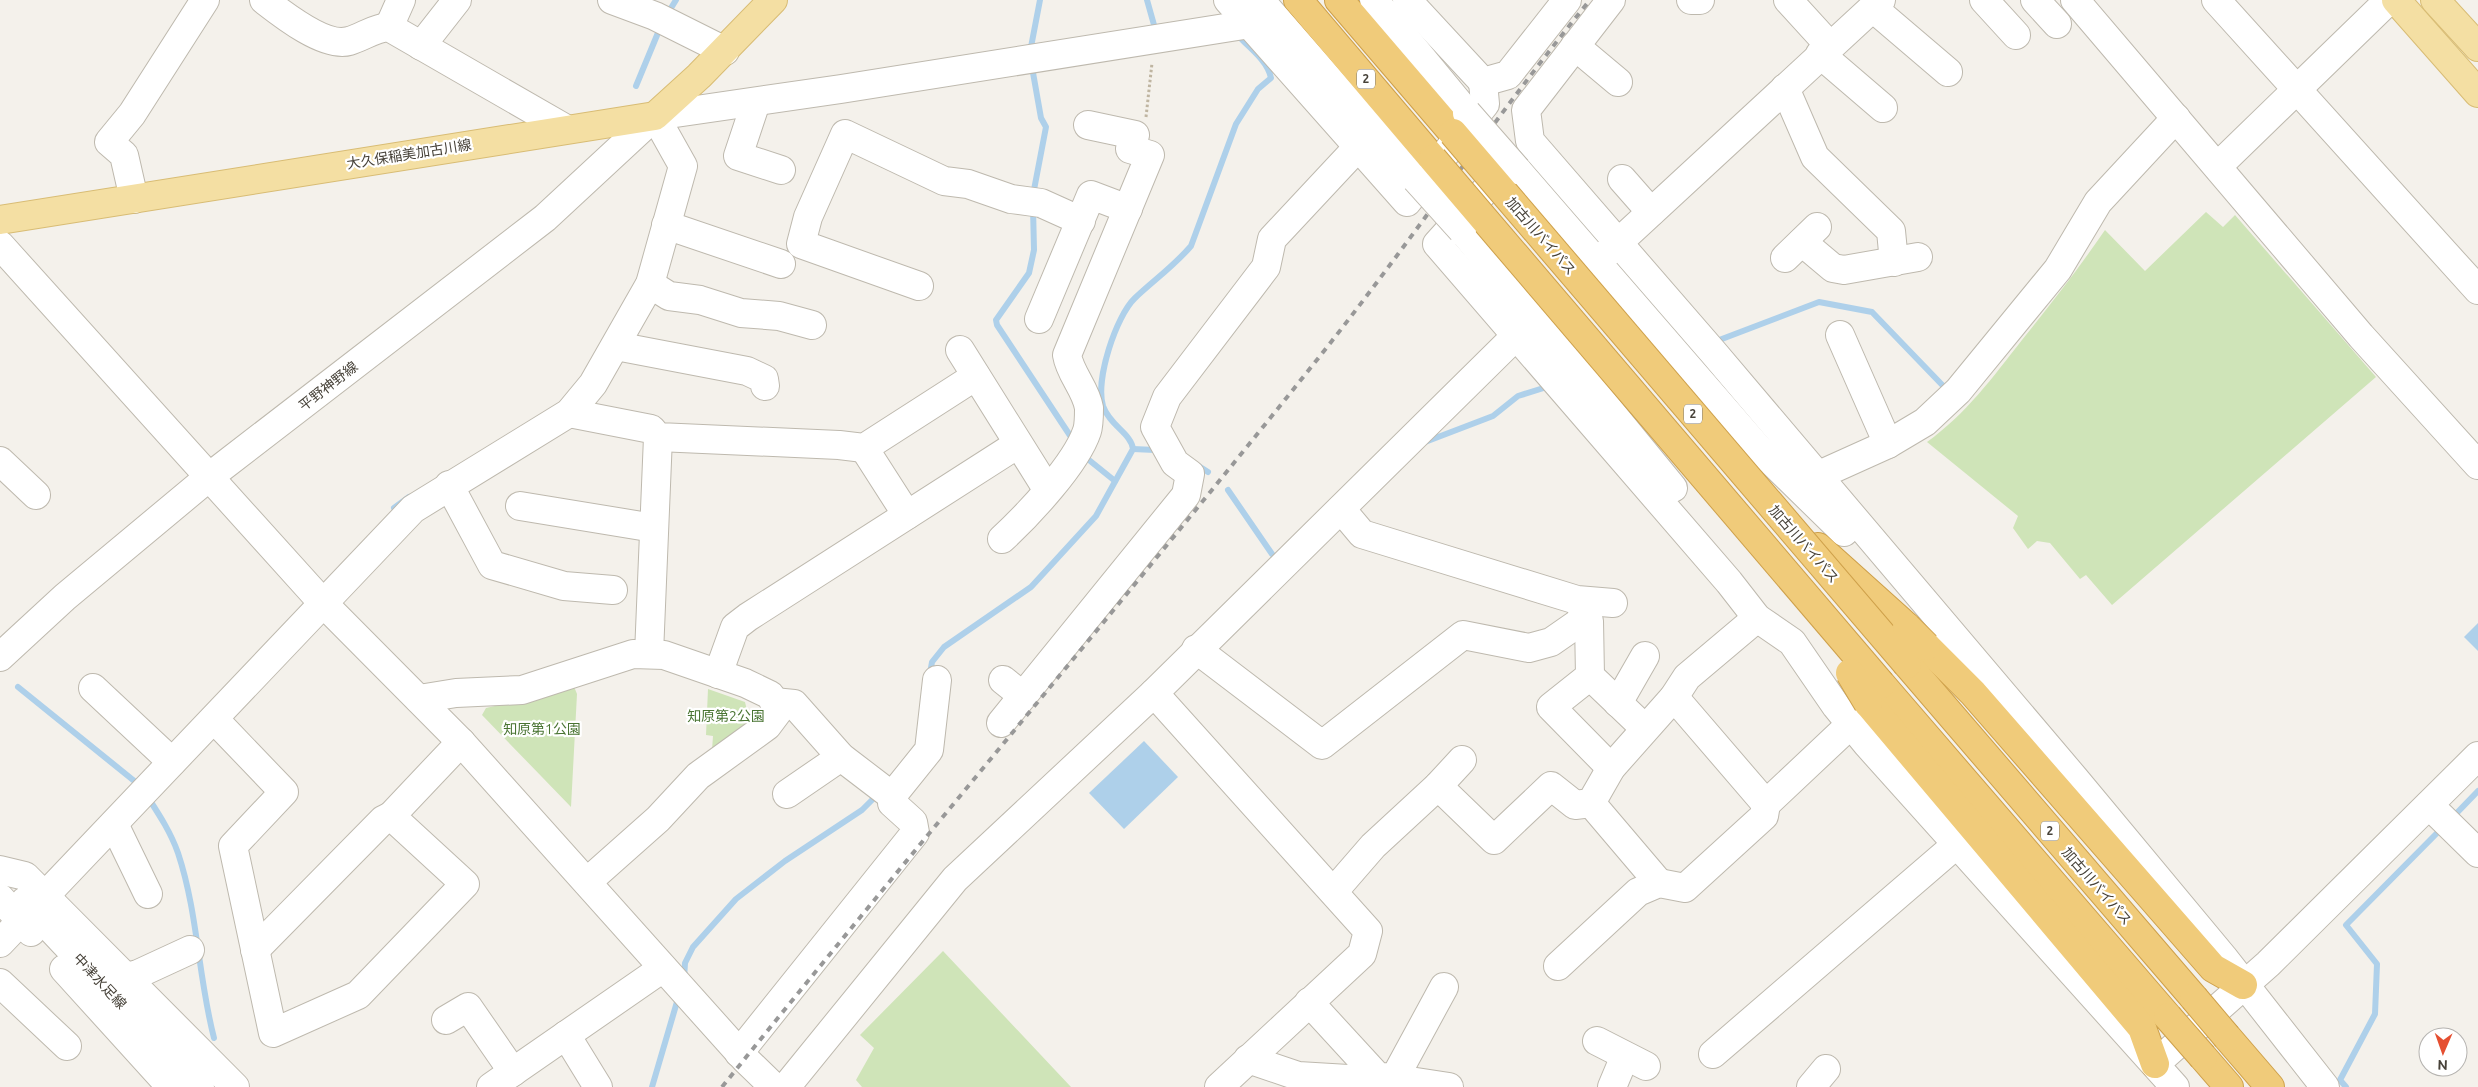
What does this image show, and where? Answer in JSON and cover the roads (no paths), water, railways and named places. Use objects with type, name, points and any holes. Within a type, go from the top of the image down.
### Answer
[{"type":"highway","name":"2","points":[[1298,0],[1425,169],[1807,599],[1874,694],[2168,1018],[2228,1087]]},
{"type":"highway","name":"加古川バイパス","points":[[1339,0],[1460,123],[1775,510],[1916,655],[2194,998],[2270,1087]]},
{"type":"highway","points":[[1916,655],[1973,693],[2213,968],[2243,985]]},
{"type":"highway","points":[[1874,694],[2142,1028],[2155,1064]]},
{"type":"main road","points":[[655,116],[724,50],[772,0]]},
{"type":"main road","points":[[2396,0],[2478,93]]},
{"type":"main road","points":[[2436,0],[2478,47]]},
{"type":"main road","name":"大久保稲美加古川線","points":[[0,220],[655,116]]},
{"type":"street","points":[[134,199],[124,155],[110,142],[192,35],[205,0]]},
{"type":"street","points":[[264,0],[331,42],[350,41],[375,30],[389,27],[566,129]]},
{"type":"street","points":[[389,27],[401,0]]},
{"type":"street","points":[[421,46],[457,0]]},
{"type":"street","points":[[612,0],[660,8],[724,50]]},
{"type":"street","points":[[1228,0],[1259,15],[1425,169],[1462,230],[1755,590],[1844,715],[2174,1087]]},
{"type":"street","points":[[1483,82],[1508,75],[1567,0]]},
{"type":"street","points":[[1611,0],[1526,110],[1530,141],[1613,248],[1706,345],[2198,927],[2325,1087]]},
{"type":"street","points":[[1691,0],[1700,0]]},
{"type":"street","points":[[1788,0],[1825,50],[1883,108]]},
{"type":"street","points":[[1984,0],[2016,35]]},
{"type":"street","points":[[2036,0],[2057,24]]},
{"type":"street","points":[[2075,0],[2218,166],[2360,336],[2478,465]]},
{"type":"street","points":[[2216,0],[2478,290]]},
{"type":"street","points":[[2218,166],[2389,0]]},
{"type":"street","points":[[1259,15],[1358,147],[1406,202],[1485,104],[1483,82],[1399,1]]},
{"type":"street","points":[[1399,1],[1460,123],[1517,170],[1758,448],[1884,571],[1918,594]]},
{"type":"street","points":[[1613,248],[1825,50],[1877,4],[1948,72]]},
{"type":"street","points":[[0,943],[214,719],[322,602],[413,509],[569,413],[593,384],[655,287],[666,225],[683,166],[655,116],[1151,41],[1259,15]]},
{"type":"street","points":[[1575,46],[1618,81]]},
{"type":"street","points":[[1784,88],[1815,157],[1887,226],[1906,259],[1853,268],[1833,268],[1801,242]]},
{"type":"street","points":[[756,102],[738,156],[781,170]]},
{"type":"street","name":"平野神野線","points":[[0,657],[65,597],[209,478],[545,218],[655,116]]},
{"type":"street","points":[[1817,476],[1888,444],[1925,422],[1952,397],[2058,269],[2098,202],[2176,118]]},
{"type":"street","points":[[1002,540],[1070,460],[1088,430],[1089,408],[1069,367],[1067,355],[1128,209],[1146,171],[1130,149],[1135,135],[1088,124]]},
{"type":"street","points":[[919,286],[800,244],[808,217],[845,134],[944,180],[968,184],[1011,199],[1041,203],[1081,221]]},
{"type":"street","points":[[1530,141],[1437,244],[1522,329],[1559,383],[1758,618],[1792,642]]},
{"type":"street","points":[[1000,723],[1013,688],[1130,547],[1186,495],[1190,474],[1175,463],[1155,426],[1167,397],[1266,267],[1272,239],[1358,147]]},
{"type":"street","points":[[1622,179],[1651,212]]},
{"type":"street","points":[[1037,306],[1081,221],[1091,195],[1128,209]]},
{"type":"street","points":[[666,225],[781,264]]},
{"type":"street","points":[[3,254],[322,602],[461,742],[769,1084],[955,879],[1154,693],[1196,649],[1345,515],[1522,329]]},
{"type":"street","points":[[655,287],[669,296],[700,300],[779,324],[812,324]]},
{"type":"street","points":[[1840,336],[1888,444]]},
{"type":"street","points":[[616,346],[747,371],[764,379],[765,386]]},
{"type":"street","points":[[960,350],[1047,489]]},
{"type":"street","points":[[658,437],[840,445],[864,448],[976,376]]},
{"type":"street","points":[[569,413],[651,429],[658,437],[649,654]]},
{"type":"street","points":[[718,674],[735,627],[1018,444]]},
{"type":"street","points":[[864,448],[907,516]]},
{"type":"street","points":[[0,461],[36,495]]},
{"type":"street","points":[[450,485],[492,565],[564,586],[613,590]]},
{"type":"street","points":[[520,506],[654,528]]},
{"type":"street","points":[[1345,515],[1362,534],[1582,608],[1613,603]]},
{"type":"street","points":[[1196,649],[1322,745],[1463,635],[1529,648],[1551,642],[1582,608]]},
{"type":"street","points":[[1582,608],[1589,621],[1590,676],[1627,712],[1645,656]]},
{"type":"street","points":[[1591,803],[1612,768],[1674,697],[1687,677],[1758,618]]},
{"type":"street","points":[[1558,966],[1638,892],[1659,883],[1685,888],[1764,816],[1766,804],[1844,715],[1938,618]]},
{"type":"street","points":[[419,699],[456,693],[522,690],[633,654],[664,655],[770,695],[778,710],[767,726],[698,776],[658,819],[587,882]]},
{"type":"street","points":[[1590,676],[1551,707],[1612,768]]},
{"type":"street","points":[[739,1052],[915,833],[913,822],[892,803],[892,796],[930,750],[938,680]]},
{"type":"street","points":[[92,688],[120,700],[172,762]]},
{"type":"street","points":[[1154,693],[1368,931],[1362,954],[1219,1087]]},
{"type":"street","points":[[1674,697],[1766,804]]},
{"type":"street","points":[[774,702],[794,704],[841,758],[892,796]]},
{"type":"street","points":[[214,719],[284,792],[233,846],[273,1033],[358,995],[465,884],[391,816]]},
{"type":"street","points":[[255,950],[383,820],[391,816],[461,742]]},
{"type":"street","points":[[2155,1064],[2268,964],[2478,756]]},
{"type":"street","points":[[787,794],[841,758]]},
{"type":"street","points":[[1334,891],[1373,846],[1438,786],[1462,760]]},
{"type":"street","points":[[1438,786],[1494,840],[1551,786],[1575,805],[1591,803]]},
{"type":"street","points":[[1591,803],[1659,883]]},
{"type":"street","points":[[2430,805],[2478,853]]},
{"type":"street","points":[[114,824],[148,894]]},
{"type":"street","points":[[1713,1054],[1957,844]]},
{"type":"street","points":[[0,870],[25,876],[33,908],[171,1087]]},
{"type":"street","name":"中津水足線","points":[[0,875],[200,1087]]},
{"type":"street","points":[[0,898],[33,908],[127,977],[235,1087]]},
{"type":"street","points":[[127,977],[138,974],[190,950]]},
{"type":"street","points":[[446,1020],[468,1007],[502,1080],[663,968]]},
{"type":"street","points":[[0,982],[67,1046]]},
{"type":"street","points":[[1385,1077],[1444,986]]},
{"type":"street","points":[[1309,1002],[1385,1077]]},
{"type":"street","points":[[566,1035],[598,1087]]},
{"type":"street","points":[[1597,1041],[1636,1061],[1612,1087]]},
{"type":"street","points":[[1248,1059],[1298,1076],[1348,1080],[1385,1077],[1449,1087]]},
{"type":"water","points":[[2478,623],[2478,651],[2464,637]]},
{"type":"water","points":[[1144,741],[1178,777],[1124,829],[1089,793]]},
{"type":"waterway","points":[[668,13],[676,0]]},
{"type":"waterway","points":[[1031,47],[1040,0]]},
{"type":"waterway","points":[[1147,0],[1156,32]]},
{"type":"waterway","points":[[636,86],[660,28]]},
{"type":"waterway","points":[[930,674],[932,662],[944,647],[1031,587],[1096,516],[1133,449],[1128,438],[1110,419],[1103,406],[1101,395],[1105,365],[1114,333],[1128,307],[1135,298],[1191,246],[1236,124],[1258,89],[1271,78],[1262,60],[1237,35],[1235,36]]},
{"type":"waterway","points":[[1032,67],[1041,118],[1046,127],[1033,195]]},
{"type":"waterway","points":[[1033,207],[1034,250],[1029,273],[996,320],[997,325],[1071,437]]},
{"type":"waterway","points":[[1714,342],[1819,302],[1872,312],[1949,392]]},
{"type":"waterway","points":[[1425,442],[1493,416],[1518,396],[1550,386]]},
{"type":"waterway","points":[[1133,449],[1155,450]]},
{"type":"waterway","points":[[1084,456],[1115,481]]},
{"type":"waterway","points":[[1197,465],[1208,472]]},
{"type":"waterway","points":[[1228,490],[1272,554]]},
{"type":"waterway","points":[[394,508],[409,497]]},
{"type":"waterway","points":[[18,687],[138,784]]},
{"type":"waterway","points":[[2451,819],[2478,791]]},
{"type":"waterway","points":[[684,978],[685,963],[693,947],[736,899],[785,861],[862,810],[878,794]]},
{"type":"waterway","points":[[149,799],[172,839],[185,876],[204,992],[214,1038]]},
{"type":"waterway","points":[[2346,1087],[2340,1080],[2375,1014],[2377,964],[2346,925],[2442,828]]},
{"type":"waterway","points":[[652,1087],[679,995]]},
{"type":"railway","points":[[722,1087],[1324,351],[1522,87],[1590,0]]},
{"type":"park label","name":"知原第2公園","points":[[726,716]]},
{"type":"park label","name":"知原第1公園","points":[[542,729]]}]
